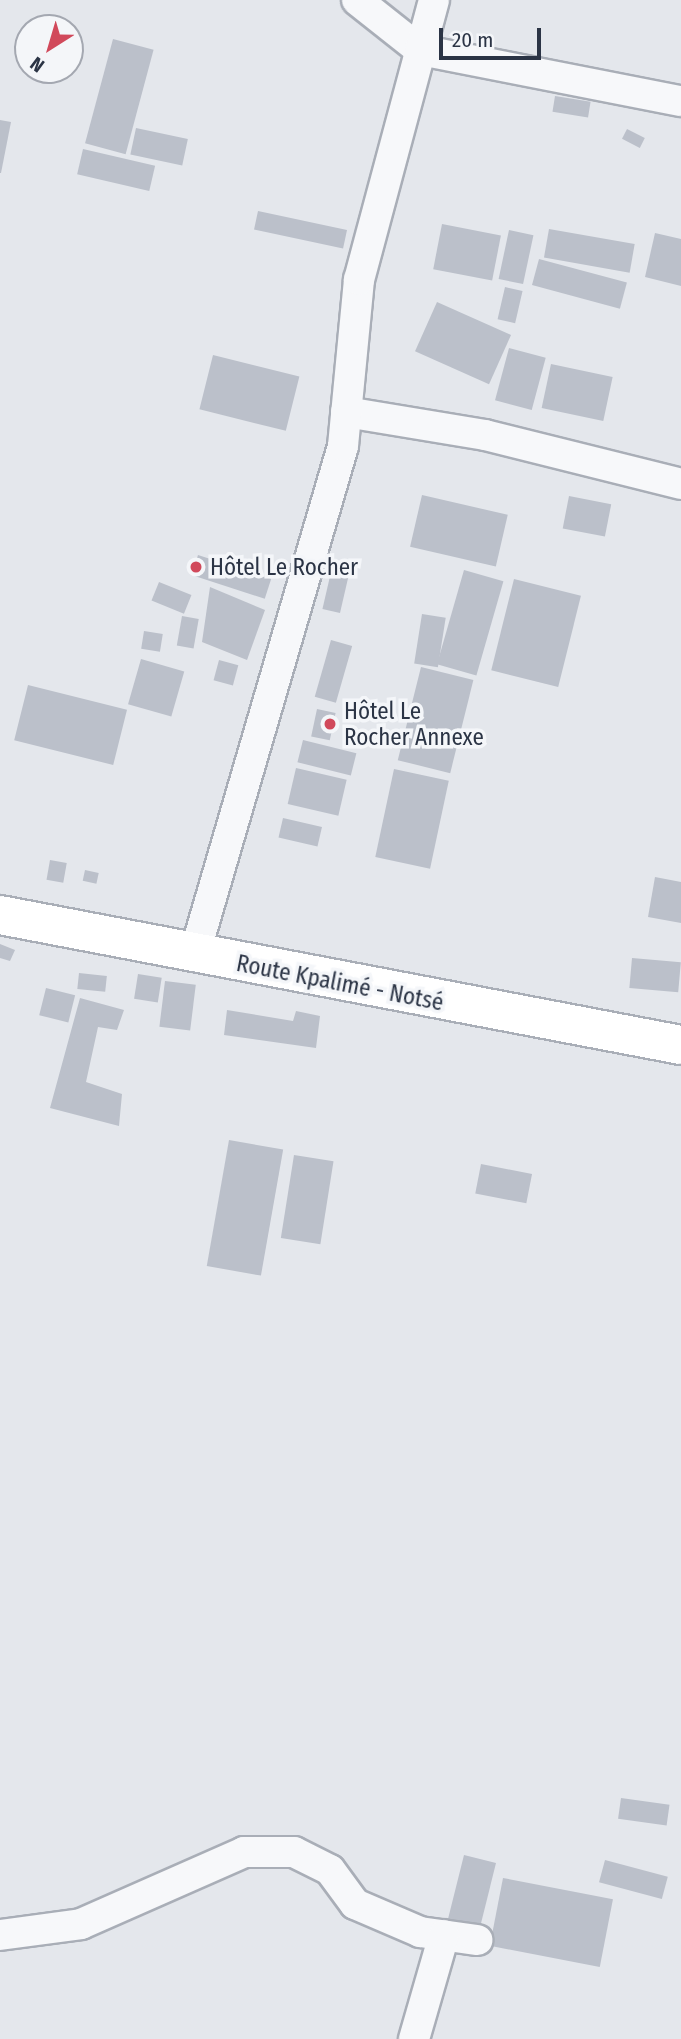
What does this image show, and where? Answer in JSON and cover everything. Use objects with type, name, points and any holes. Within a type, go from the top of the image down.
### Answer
[{"type":"main road","name":"Route Kpalimé - Notsé","points":[[0,915],[194,956],[681,1045]]},
{"type":"street","points":[[357,0],[420,50],[681,101]]},
{"type":"street","points":[[194,956],[343,446],[359,280],[434,0]]},
{"type":"street","points":[[346,412],[485,435],[681,484]]},
{"type":"street","points":[[0,1935],[81,1924],[244,1852],[294,1852],[330,1870],[355,1905],[444,1935],[477,1940]]},
{"type":"street","points":[[414,2039],[444,1935]]},
{"type":"building","points":[[113,39],[154,50],[126,154],[85,143]]},
{"type":"building","points":[[555,96],[591,102],[588,117],[552,112]]},
{"type":"building","points":[[0,120],[11,122],[1,173],[0,173]]},
{"type":"building","points":[[136,128],[188,139],[182,165],[130,154]]},
{"type":"building","points":[[627,129],[645,138],[640,148],[622,139]]},
{"type":"building","points":[[83,149],[155,166],[149,191],[77,174]]},
{"type":"building","points":[[258,211],[347,230],[343,249],[254,230]]},
{"type":"building","points":[[442,224],[501,235],[492,281],[433,269]]},
{"type":"building","points":[[549,229],[635,244],[630,273],[544,258]]},
{"type":"building","points":[[509,230],[533,235],[523,284],[499,279]]},
{"type":"building","points":[[655,233],[681,239],[681,286],[645,277]]},
{"type":"building","points":[[539,259],[627,283],[620,309],[532,285]]},
{"type":"building","points":[[505,287],[523,291],[515,323],[498,319]]},
{"type":"building","points":[[437,302],[511,335],[489,384],[415,351]]},
{"type":"building","points":[[509,348],[546,358],[532,410],[495,400]]},
{"type":"building","points":[[213,355],[299,377],[286,431],[199,409]]},
{"type":"building","points":[[551,364],[613,377],[603,421],[542,408]]},
{"type":"building","points":[[422,495],[508,515],[496,566],[410,547]]},
{"type":"building","points":[[569,496],[611,504],[605,537],[563,528]]},
{"type":"building","points":[[198,555],[271,579],[265,599],[192,575]]},
{"type":"building","points":[[464,570],[503,581],[476,676],[437,664]]},
{"type":"building","points":[[331,572],[349,576],[340,613],[322,609]]},
{"type":"building","points":[[514,579],[581,596],[558,687],[491,670]]},
{"type":"building","points":[[159,582],[191,595],[184,614],[152,601]]},
{"type":"building","points":[[210,587],[265,610],[247,660],[202,642]]},
{"type":"building","points":[[422,614],[446,618],[438,667],[414,663]]},
{"type":"building","points":[[182,616],[199,619],[194,648],[177,646]]},
{"type":"building","points":[[144,631],[163,634],[160,652],[141,649]]},
{"type":"building","points":[[331,640],[352,646],[336,703],[315,697]]},
{"type":"building","points":[[141,659],[184,671],[171,717],[128,704]]},
{"type":"building","points":[[219,660],[238,665],[233,685],[214,680]]},
{"type":"building","points":[[421,667],[473,680],[450,773],[398,760]]},
{"type":"building","points":[[28,685],[127,710],[113,765],[14,740]]},
{"type":"building","points":[[317,709],[336,713],[330,740],[311,736]]},
{"type":"building","points":[[303,740],[356,753],[351,776],[297,762]]},
{"type":"building","points":[[296,768],[347,780],[338,816],[288,804]]},
{"type":"building","points":[[394,769],[449,781],[430,869],[375,857]]},
{"type":"building","points":[[283,818],[322,827],[317,846],[279,837]]},
{"type":"building","points":[[50,860],[67,863],[63,883],[47,880]]},
{"type":"building","points":[[85,870],[99,873],[96,884],[83,881]]},
{"type":"building","points":[[655,877],[681,882],[681,923],[648,917]]},
{"type":"building","points":[[0,944],[15,950],[10,961],[0,958]]},
{"type":"building","points":[[632,958],[681,962],[678,992],[629,988]]},
{"type":"building","points":[[79,973],[107,976],[105,992],[77,989]]},
{"type":"building","points":[[138,974],[162,978],[158,1002],[134,999]]},
{"type":"building","points":[[165,981],[196,985],[190,1030],[159,1027]]},
{"type":"building","points":[[46,988],[75,995],[68,1022],[39,1015]]},
{"type":"building","points":[[80,998],[124,1010],[117,1030],[98,1027],[86,1082],[122,1094],[119,1126],[50,1108]]},
{"type":"building","points":[[227,1010],[293,1021],[296,1011],[320,1016],[316,1048],[224,1035]]},
{"type":"building","points":[[229,1140],[283,1150],[261,1276],[207,1266]]},
{"type":"building","points":[[294,1155],[334,1161],[320,1244],[281,1238]]},
{"type":"building","points":[[481,1164],[532,1174],[526,1203],[475,1193]]},
{"type":"building","points":[[621,1798],[670,1805],[667,1826],[618,1819]]},
{"type":"building","points":[[464,1855],[496,1863],[480,1927],[448,1919]]},
{"type":"building","points":[[605,1860],[668,1877],[662,1899],[599,1882]]},
{"type":"building","points":[[503,1878],[613,1899],[600,1967],[490,1946]]},
{"type":"place","name":"Hôtel Le Rocher","points":[[196,567]]},
{"type":"place","name":"Hôtel Le Rocher Annexe","points":[[330,724]]}]
